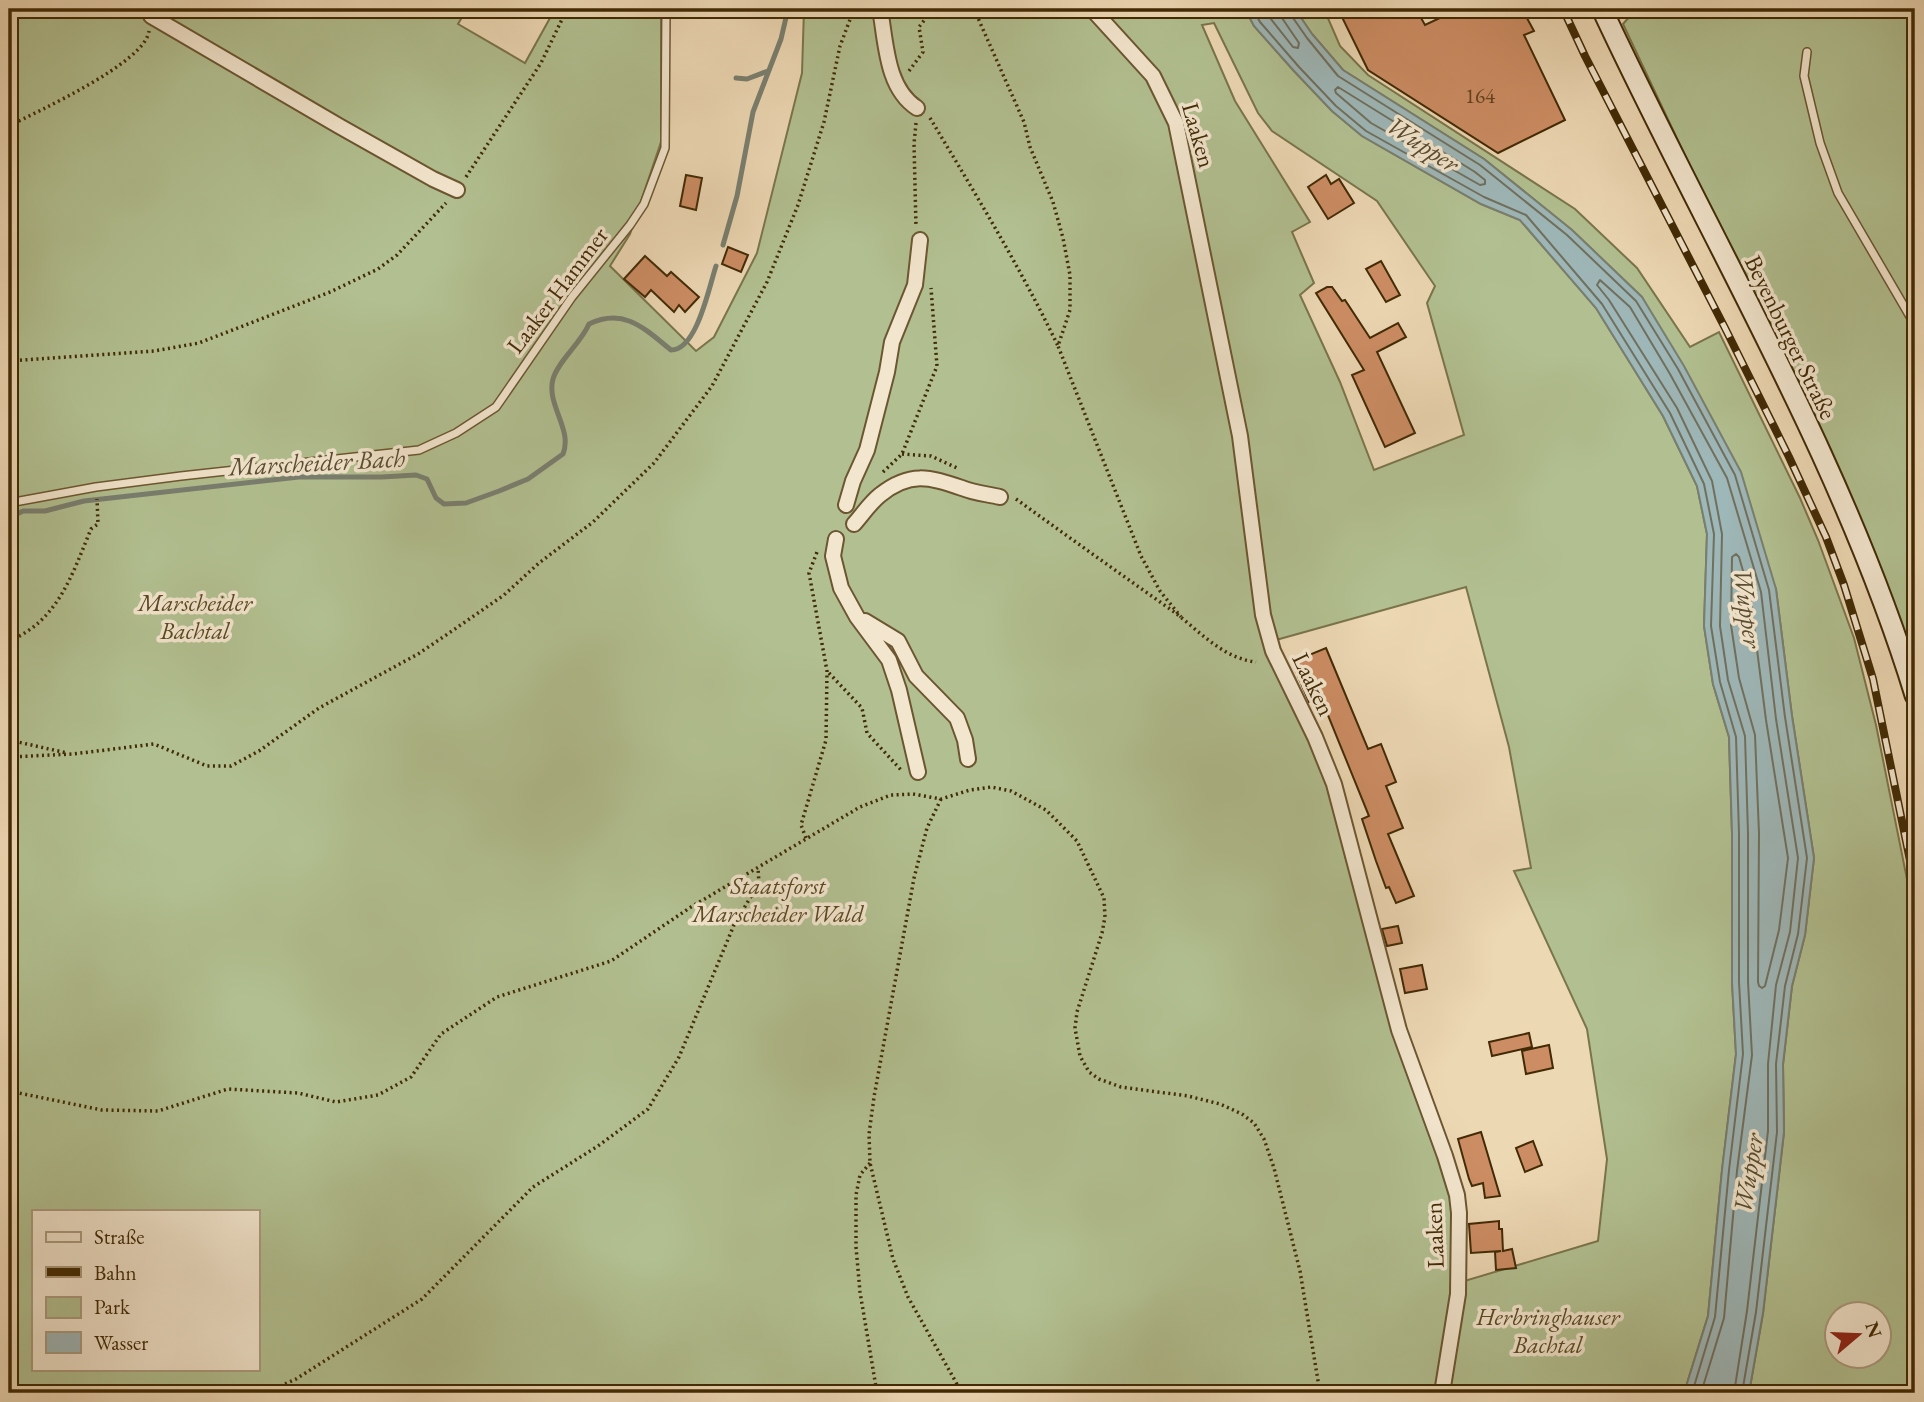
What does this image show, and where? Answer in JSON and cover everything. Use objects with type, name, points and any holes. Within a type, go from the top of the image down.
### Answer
[{"type":"main road","name":"Beyenburger Straße","points":[[1602,9],[1816,442],[1873,574],[1915,695]]},
{"type":"street","points":[[880,9],[890,67],[904,100],[917,108]]},
{"type":"street","name":"Laaken","points":[[1092,9],[1153,76],[1176,123],[1240,436],[1263,615],[1273,651],[1315,737],[1334,785],[1399,1030],[1457,1195],[1460,1213],[1458,1293],[1442,1393]]},
{"type":"street","points":[[151,16],[421,173],[457,190]]},
{"type":"street","points":[[846,505],[852,481],[867,450],[892,342],[915,285],[920,240]]},
{"type":"street","points":[[854,524],[880,495],[908,479],[919,476],[943,480],[965,489],[1004,496]]},
{"type":"street","points":[[836,539],[832,556],[842,588],[857,617],[889,660],[899,690],[910,772]]},
{"type":"street","points":[[857,617],[898,641],[916,676],[957,718],[968,759]]},
{"type":"lane","name":"Laaker Hammer","points":[[9,503],[96,487],[419,450],[456,433],[496,407],[572,297],[644,204],[664,148],[666,9]]},
{"type":"lane","points":[[1807,52],[1804,76],[1820,143],[1838,193],[1915,325]]},
{"type":"path","points":[[9,361],[182,348],[330,292],[378,269],[397,255],[457,190],[541,63],[567,9]]},
{"type":"path","points":[[9,757],[73,754],[154,744],[207,766],[230,766],[259,751],[319,708],[418,654],[504,595],[539,563],[593,522],[654,463],[712,386],[767,282],[798,205],[824,122],[840,46],[854,9]]},
{"type":"path","points":[[974,9],[1024,122],[1030,147],[1053,202],[1063,238],[1070,275],[1070,310],[1058,346]]},
{"type":"path","points":[[9,126],[99,78],[130,58],[148,37],[151,16]]},
{"type":"path","points":[[917,108],[929,117],[990,216],[1031,290],[1058,346],[1141,556],[1160,591],[1181,617]]},
{"type":"path","points":[[902,454],[931,456],[963,471]]},
{"type":"path","points":[[1004,496],[1181,617],[1210,642],[1240,660],[1256,662]]},
{"type":"path","points":[[9,641],[42,622],[63,594],[91,529],[98,524],[98,515]]},
{"type":"path","points":[[806,838],[801,825],[825,740],[827,671],[862,708],[867,733],[910,772]]},
{"type":"path","points":[[9,740],[73,754]]},
{"type":"path","points":[[912,787],[913,794]]},
{"type":"path","points":[[9,1091],[102,1110],[158,1111],[228,1089],[298,1093],[336,1102],[378,1095],[411,1077],[440,1034],[497,997],[611,961],[691,908],[860,807],[891,796],[913,794],[941,799],[970,790],[991,788],[1012,791],[1046,810],[1077,841],[1104,898],[1102,933],[1077,1012],[1080,1056],[1089,1072],[1109,1084],[1188,1096],[1220,1104],[1254,1123],[1264,1139],[1300,1272],[1320,1393]]},
{"type":"path","points":[[941,799],[927,828],[914,877],[874,1097],[869,1133],[870,1163],[893,1259],[908,1297],[962,1393]]},
{"type":"path","points":[[265,1393],[296,1379],[422,1299],[533,1187],[648,1110],[679,1057],[734,925],[759,883],[758,868]]},
{"type":"path","points":[[870,1163],[860,1175],[856,1195],[856,1247],[860,1292],[877,1393]]},
{"type":"green space","name":"Staatsforst Marscheider Wald","points":[[9,9],[467,9],[458,24],[525,63],[555,9],[661,9],[663,136],[630,234],[610,266],[696,351],[714,337],[757,253],[802,73],[804,9],[1245,9],[1254,26],[1294,71],[1332,111],[1362,136],[1481,204],[1520,220],[1596,308],[1663,416],[1697,486],[1707,534],[1704,626],[1713,684],[1729,737],[1732,982],[1736,1054],[1708,1316],[1684,1393],[9,1393]],"holes":[[[1214,23],[1258,113],[1272,131],[1377,201],[1435,286],[1427,303],[1464,435],[1374,470],[1340,382],[1300,295],[1314,283],[1292,232],[1310,222],[1235,101],[1202,25]],[[1466,587],[1509,747],[1531,868],[1514,871],[1587,1029],[1607,1159],[1598,1241],[1458,1283],[1457,1199],[1370,930],[1333,783],[1276,640]]]},
{"type":"green space","points":[[1295,9],[1324,9],[1340,46],[1368,75],[1575,209],[1637,268],[1690,347],[1719,332],[1818,540],[1854,638],[1876,725],[1915,919],[1915,1306],[1906,1393],[1749,1393],[1763,1313],[1784,1132],[1783,1065],[1792,986],[1805,935],[1814,858],[1776,589],[1642,297],[1572,230],[1484,159],[1343,70]]},
{"type":"green space","points":[[1636,9],[1915,9],[1915,665],[1881,571],[1623,24]]},
{"type":"water","name":"Wupper","points":[[1245,9],[1295,9],[1343,70],[1484,159],[1572,230],[1642,297],[1684,366],[1741,472],[1776,589],[1814,858],[1805,935],[1792,986],[1783,1064],[1784,1132],[1763,1313],[1749,1393],[1684,1393],[1708,1316],[1736,1054],[1732,982],[1729,737],[1713,684],[1704,626],[1707,534],[1697,486],[1663,416],[1596,308],[1520,220],[1481,204],[1362,136],[1332,111],[1294,71],[1254,26]]},
{"type":"building","points":[[1338,9],[1416,9],[1425,25],[1459,9],[1522,9],[1534,31],[1524,35],[1565,120],[1498,153],[1368,70]]},
{"type":"building","points":[[686,175],[702,178],[696,210],[680,206]]},
{"type":"building","points":[[1326,175],[1331,184],[1339,179],[1354,203],[1328,219],[1308,187]]},
{"type":"building","points":[[728,247],[748,255],[741,272],[722,264]]},
{"type":"building","points":[[645,256],[667,276],[671,272],[699,297],[685,312],[679,305],[674,312],[651,290],[645,297],[624,279]]},
{"type":"building","points":[[1381,261],[1400,295],[1386,302],[1366,269]]},
{"type":"building","points":[[1332,287],[1342,301],[1345,300],[1370,338],[1398,323],[1406,337],[1377,352],[1415,433],[1385,447],[1352,375],[1364,370],[1316,293]]},
{"type":"building","points":[[1326,648],[1368,749],[1381,744],[1396,782],[1386,786],[1403,828],[1388,834],[1414,896],[1396,903],[1389,887],[1386,888],[1362,819],[1369,816],[1321,698],[1309,702],[1292,662]]},
{"type":"building","points":[[1398,926],[1402,943],[1387,946],[1382,929]]},
{"type":"building","points":[[1422,965],[1427,989],[1405,993],[1400,969]]},
{"type":"building","points":[[1529,1033],[1532,1047],[1492,1056],[1489,1042]]},
{"type":"building","points":[[1549,1045],[1553,1068],[1526,1074],[1522,1051]]},
{"type":"building","points":[[1481,1132],[1500,1196],[1485,1198],[1483,1183],[1472,1186],[1469,1179],[1458,1139]]},
{"type":"building","points":[[1533,1141],[1542,1165],[1525,1172],[1516,1148]]},
{"type":"building","points":[[1499,1221],[1503,1251],[1512,1249],[1516,1268],[1496,1270],[1495,1252],[1501,1251],[1471,1253],[1469,1224]]},
{"type":"waterway","name":"Marscheider Bach","points":[[723,245],[737,196],[753,112],[781,39],[788,9]]},
{"type":"waterway","points":[[736,78],[747,79],[768,71]]},
{"type":"waterway","name":"Marscheider Bach","points":[[9,518],[23,511],[45,511],[84,501],[299,477],[416,475],[427,479],[436,498],[444,504],[466,503],[528,479],[563,454],[565,435],[553,398],[553,379],[589,324],[602,319],[623,319],[643,328],[671,350],[680,347],[688,340],[701,316],[716,266]]},
{"type":"railway","points":[[1563,9],[1725,328],[1826,537],[1873,679],[1915,885]]},
{"type":"park label","name":"Marscheider Bachtal","points":[[195,616]]},
{"type":"park label","name":"Herbringhauser Bachtal","points":[[1548,1330]]}]
